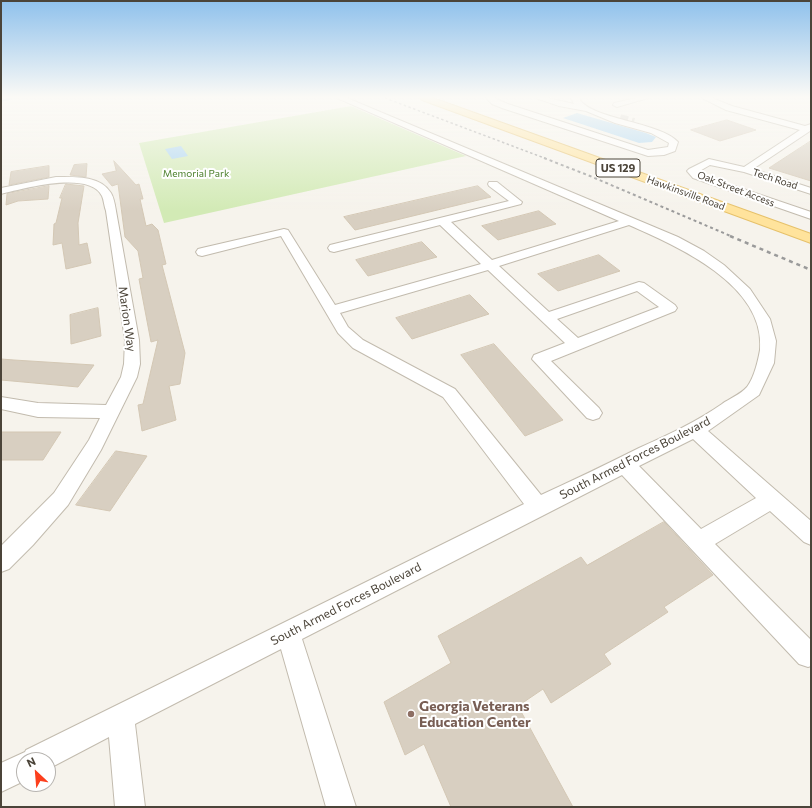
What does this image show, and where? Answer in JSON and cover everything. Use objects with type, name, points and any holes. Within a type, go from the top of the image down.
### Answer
[{"type":"main road","name":"Hawkinsville Road","points":[[528,136],[811,239]]},
{"type":"street","name":"South Armed Forces Boulevard","points":[[52,752],[538,507],[695,430],[753,391],[766,363],[768,341],[763,319],[745,292],[720,268],[700,254],[674,240],[429,136]]},
{"type":"street","points":[[593,136],[648,153],[664,152],[672,149],[674,142],[665,136]]},
{"type":"street","name":"Tech Road","points":[[746,170],[797,136]]},
{"type":"street","name":"Oak Street Access","points":[[746,170],[709,162],[692,171],[696,176],[811,216]]},
{"type":"street","name":"Tech Road","points":[[746,170],[811,191]]},
{"type":"street","name":"Marion Way","points":[[1,191],[41,182],[72,180],[96,185],[105,192],[107,196],[132,340],[129,377],[86,461],[61,499],[25,538],[1,561]]},
{"type":"street","points":[[334,248],[517,202],[492,184]]},
{"type":"street","points":[[443,221],[576,345]]},
{"type":"street","points":[[331,311],[490,265],[629,221]]},
{"type":"street","points":[[202,252],[284,232],[343,330],[358,344],[448,393],[538,507]]},
{"type":"street","points":[[547,318],[639,286],[670,308],[540,359],[593,413]]},
{"type":"street","points":[[1,402],[38,410],[112,412]]},
{"type":"street","points":[[695,430],[811,535]]},
{"type":"street","points":[[625,465],[808,655],[811,653]]},
{"type":"street","points":[[699,542],[771,499]]},
{"type":"street","points":[[288,633],[341,807]]},
{"type":"street","points":[[121,717],[130,807]]},
{"type":"street","points":[[1,778],[16,770]]},
{"type":"green space","name":"Memorial Park","points":[[181,136],[419,136],[466,156],[164,223],[139,143]]},
{"type":"water","points":[[617,136],[656,137],[652,142],[639,143]]},
{"type":"water","points":[[181,146],[188,156],[172,159],[165,149]]},
{"type":"building","points":[[706,136],[737,136],[720,141]]},
{"type":"building","points":[[811,141],[811,181],[769,168],[772,166]]},
{"type":"building","points":[[114,161],[136,185],[139,184],[143,199],[140,199],[146,226],[152,224],[158,230],[166,264],[162,265],[185,353],[180,384],[169,386],[176,420],[142,431],[138,405],[143,404],[158,340],[151,342],[139,279],[143,278],[138,251],[125,237],[118,184],[112,186],[102,174],[116,171]]},
{"type":"building","points":[[87,164],[86,177],[70,175],[74,165]]},
{"type":"building","points":[[49,166],[49,177],[9,185],[11,172]]},
{"type":"building","points":[[66,184],[84,186],[78,223],[79,245],[87,243],[91,263],[66,269],[62,243],[53,245],[54,224],[56,223],[62,198],[60,198]]},
{"type":"building","points":[[49,186],[48,199],[18,201],[6,205],[7,194]]},
{"type":"building","points":[[478,186],[491,197],[355,230],[344,217]]},
{"type":"building","points":[[539,211],[556,224],[498,240],[482,226]]},
{"type":"building","points":[[422,242],[437,257],[368,276],[356,260]]},
{"type":"building","points":[[599,255],[620,271],[558,291],[538,274]]},
{"type":"building","points":[[470,295],[489,314],[412,339],[396,318]]},
{"type":"building","points":[[98,308],[101,336],[71,344],[70,315]]},
{"type":"building","points":[[494,344],[563,420],[525,436],[461,355]]},
{"type":"building","points":[[1,359],[94,365],[78,387],[1,380]]},
{"type":"building","points":[[1,432],[61,432],[43,460],[1,460]]},
{"type":"building","points":[[116,451],[147,456],[110,511],[76,505]]},
{"type":"building","points":[[664,522],[713,575],[664,607],[668,612],[604,654],[611,664],[551,703],[543,689],[518,706],[573,807],[451,807],[424,744],[405,755],[384,702],[451,663],[438,636],[581,557],[587,565]]},
{"type":"railway","points":[[485,136],[547,159]]},
{"type":"railway","points":[[544,158],[733,237]]},
{"type":"railway","points":[[730,236],[811,270]]},
{"type":"place","name":"Georgia Veterans Education Center","points":[[411,714]]}]
